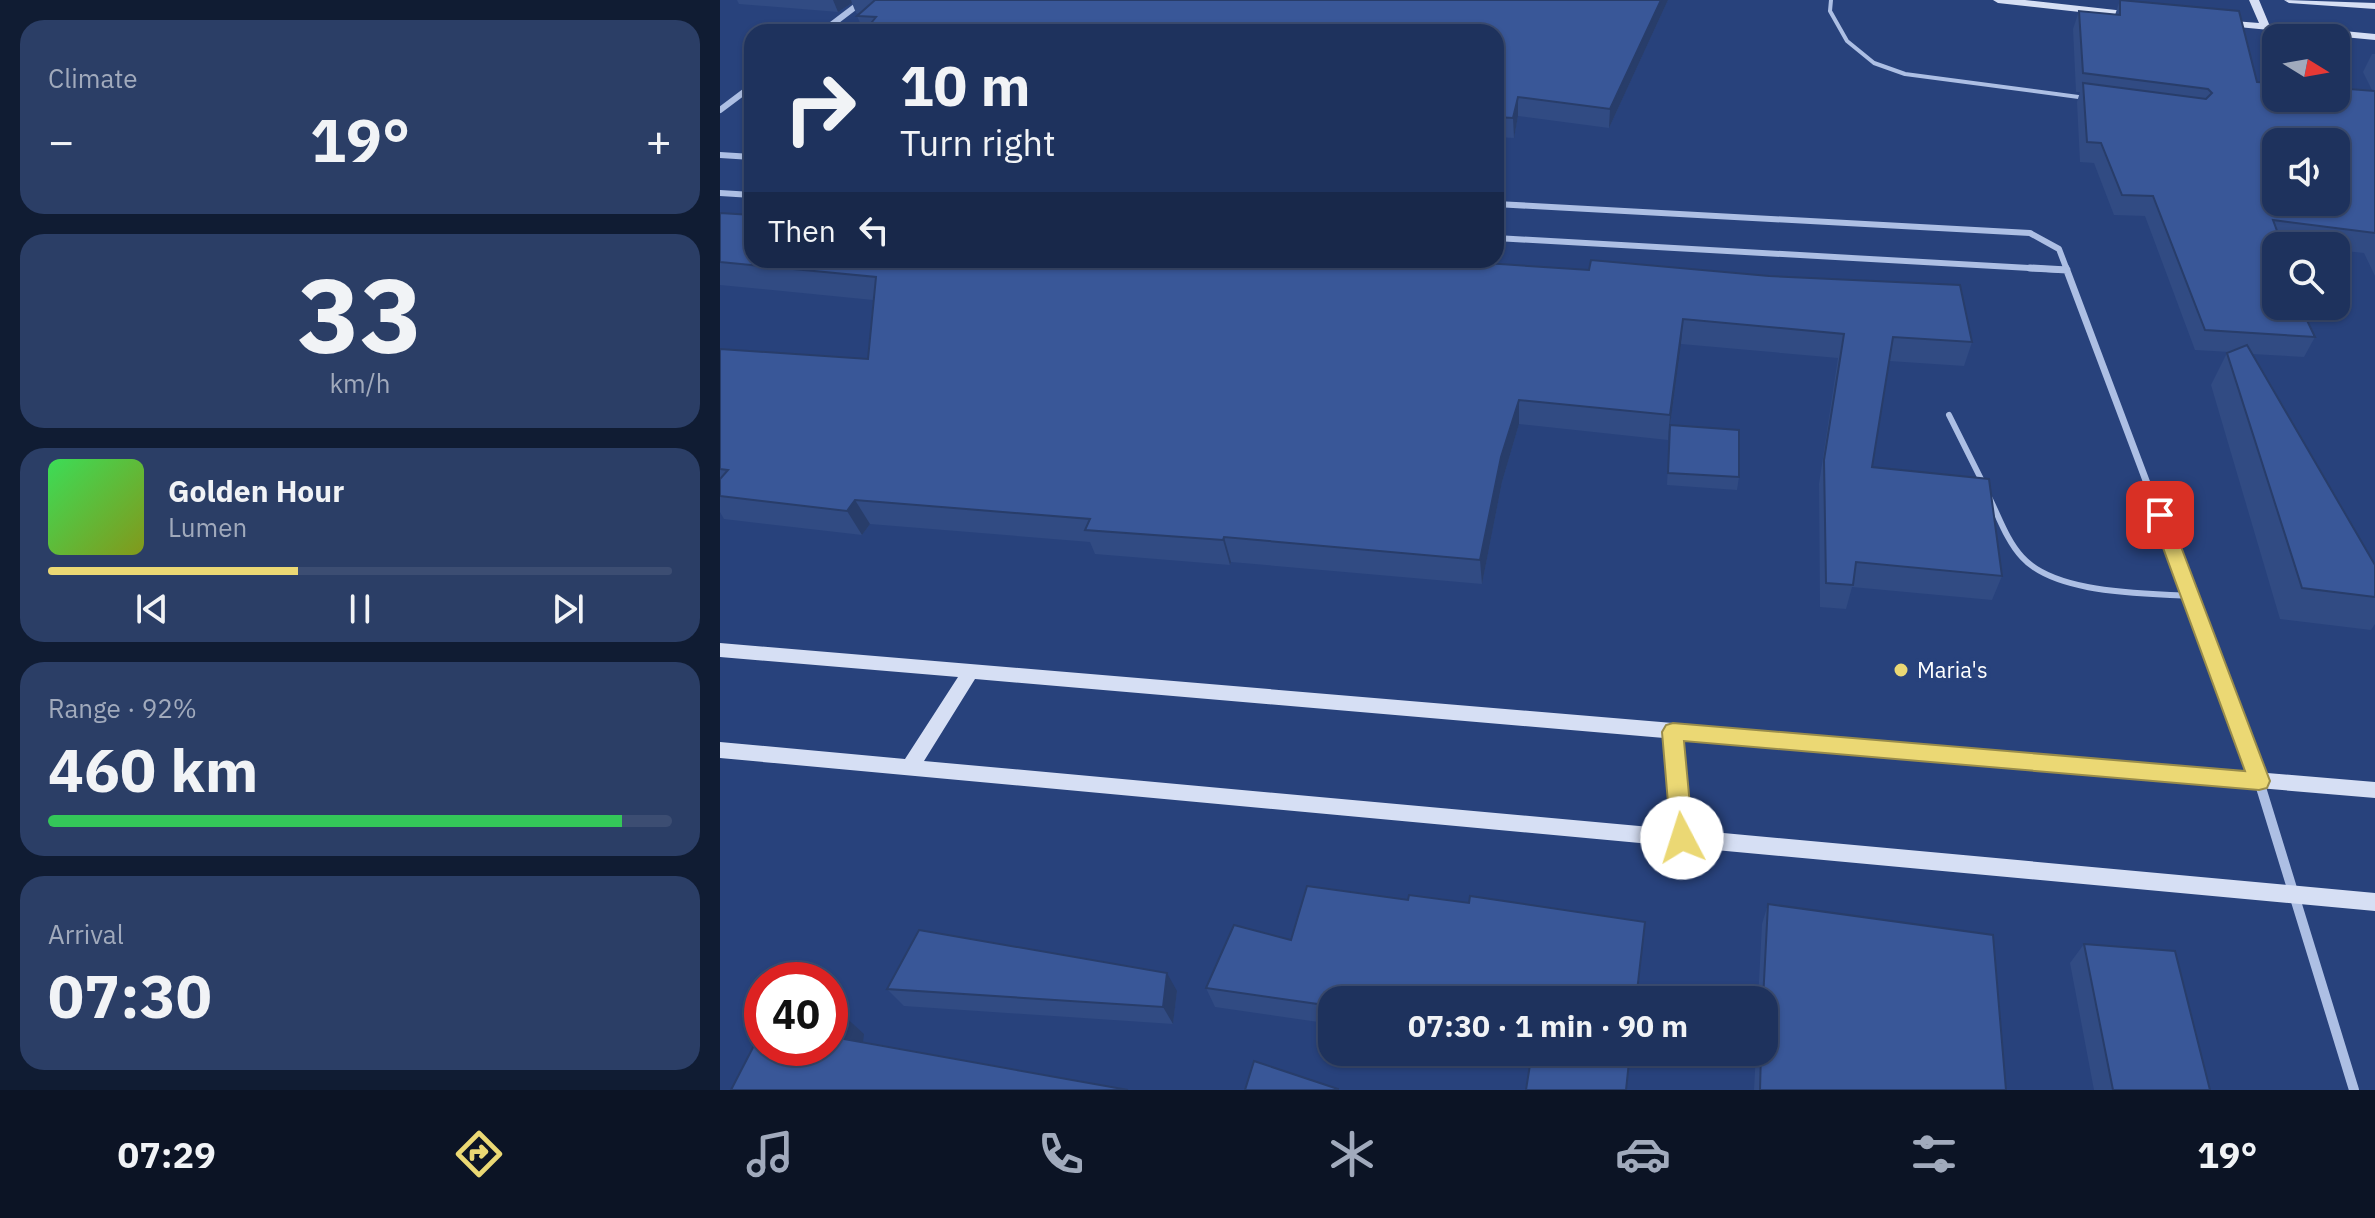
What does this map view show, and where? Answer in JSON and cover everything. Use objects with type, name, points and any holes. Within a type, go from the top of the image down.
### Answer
[{"type":"street","points":[[832,24],[864,0]]},
{"type":"street","points":[[1999,0],[2148,16]]},
{"type":"street","points":[[2254,0],[2264,24]]},
{"type":"street","points":[[2289,0],[2375,6]]},
{"type":"street","points":[[2206,21],[2262,26]]},
{"type":"street","points":[[2350,34],[2375,37]]},
{"type":"street","points":[[720,110],[744,92]]},
{"type":"street","points":[[720,155],[744,156]]},
{"type":"street","points":[[720,193],[744,194]]},
{"type":"street","points":[[1504,204],[2016,231],[2045,240],[2059,249],[2259,781],[2354,1090]]},
{"type":"street","points":[[1504,238],[2067,270]]},
{"type":"street","points":[[720,650],[2375,790]]},
{"type":"street","points":[[910,767],[971,671]]},
{"type":"street","points":[[1673,732],[1682,838]]},
{"type":"street","points":[[720,750],[2375,902]]},
{"type":"lane","points":[[1831,0],[1830,11],[1847,41],[1874,63],[1905,74],[2091,99]]},
{"type":"lane","points":[[1949,415],[2011,541],[2029,565],[2060,579],[2124,591],[2190,596]]},
{"type":"building","points":[[875,0],[1661,0],[1610,109],[1518,97],[1513,118],[1504,117],[1504,24],[870,24],[876,17],[857,16]]},
{"type":"building","points":[[2120,0],[2239,11],[2257,82],[2262,82],[2262,112],[2350,112],[2350,89],[2375,91],[2375,233],[2273,220],[2277,232],[2262,232],[2262,320],[2307,320],[2315,337],[2205,330],[2153,196],[2122,195],[2101,143],[2087,142],[2083,83],[2206,99],[2212,93],[2208,89],[2083,73],[2079,11],[2120,15]]},
{"type":"building","points":[[720,213],[744,214],[744,264],[720,262]]},
{"type":"building","points":[[1591,260],[1769,276],[1960,285],[1972,342],[1893,337],[1872,467],[1989,479],[2002,576],[1856,562],[1853,585],[1826,583],[1824,460],[1844,334],[1683,319],[1670,415],[1519,400],[1501,457],[1480,560],[1224,537],[1223,540],[1085,530],[1090,519],[855,500],[847,511],[720,496],[720,479],[728,470],[720,469],[720,349],[868,359],[876,277],[782,268],[1504,268],[1504,264],[1589,270]]},
{"type":"building","points":[[2247,345],[2375,565],[2375,597],[2302,588],[2227,353]]},
{"type":"building","points":[[1670,425],[1739,430],[1739,477],[1668,473]]},
{"type":"building","points":[[1307,886],[1408,900],[1409,895],[1469,903],[1470,896],[1645,922],[1638,986],[1318,986],[1318,1004],[1206,988],[1234,925],[1291,940]]},
{"type":"building","points":[[1768,904],[1993,935],[2006,1090],[1760,1090],[1761,1066],[1778,1066],[1778,986],[1764,986]]},
{"type":"building","points":[[919,930],[1167,973],[1163,1007],[887,989]]},
{"type":"building","points":[[2084,944],[2175,951],[2210,1090],[2113,1090]]},
{"type":"building","points":[[848,1040],[1128,1090],[731,1090],[744,1065],[848,1066]]},
{"type":"building","points":[[1254,1061],[1338,1089],[1338,1090],[1245,1090]]},
{"type":"building","points":[[1530,1066],[1629,1066],[1626,1090],[1526,1090]]},
{"type":"place","name":"Maria's","points":[[1901,670]]},
{"type":"route","points":[[1682,838],[1673,732],[2259,781],[2160,515]]}]
